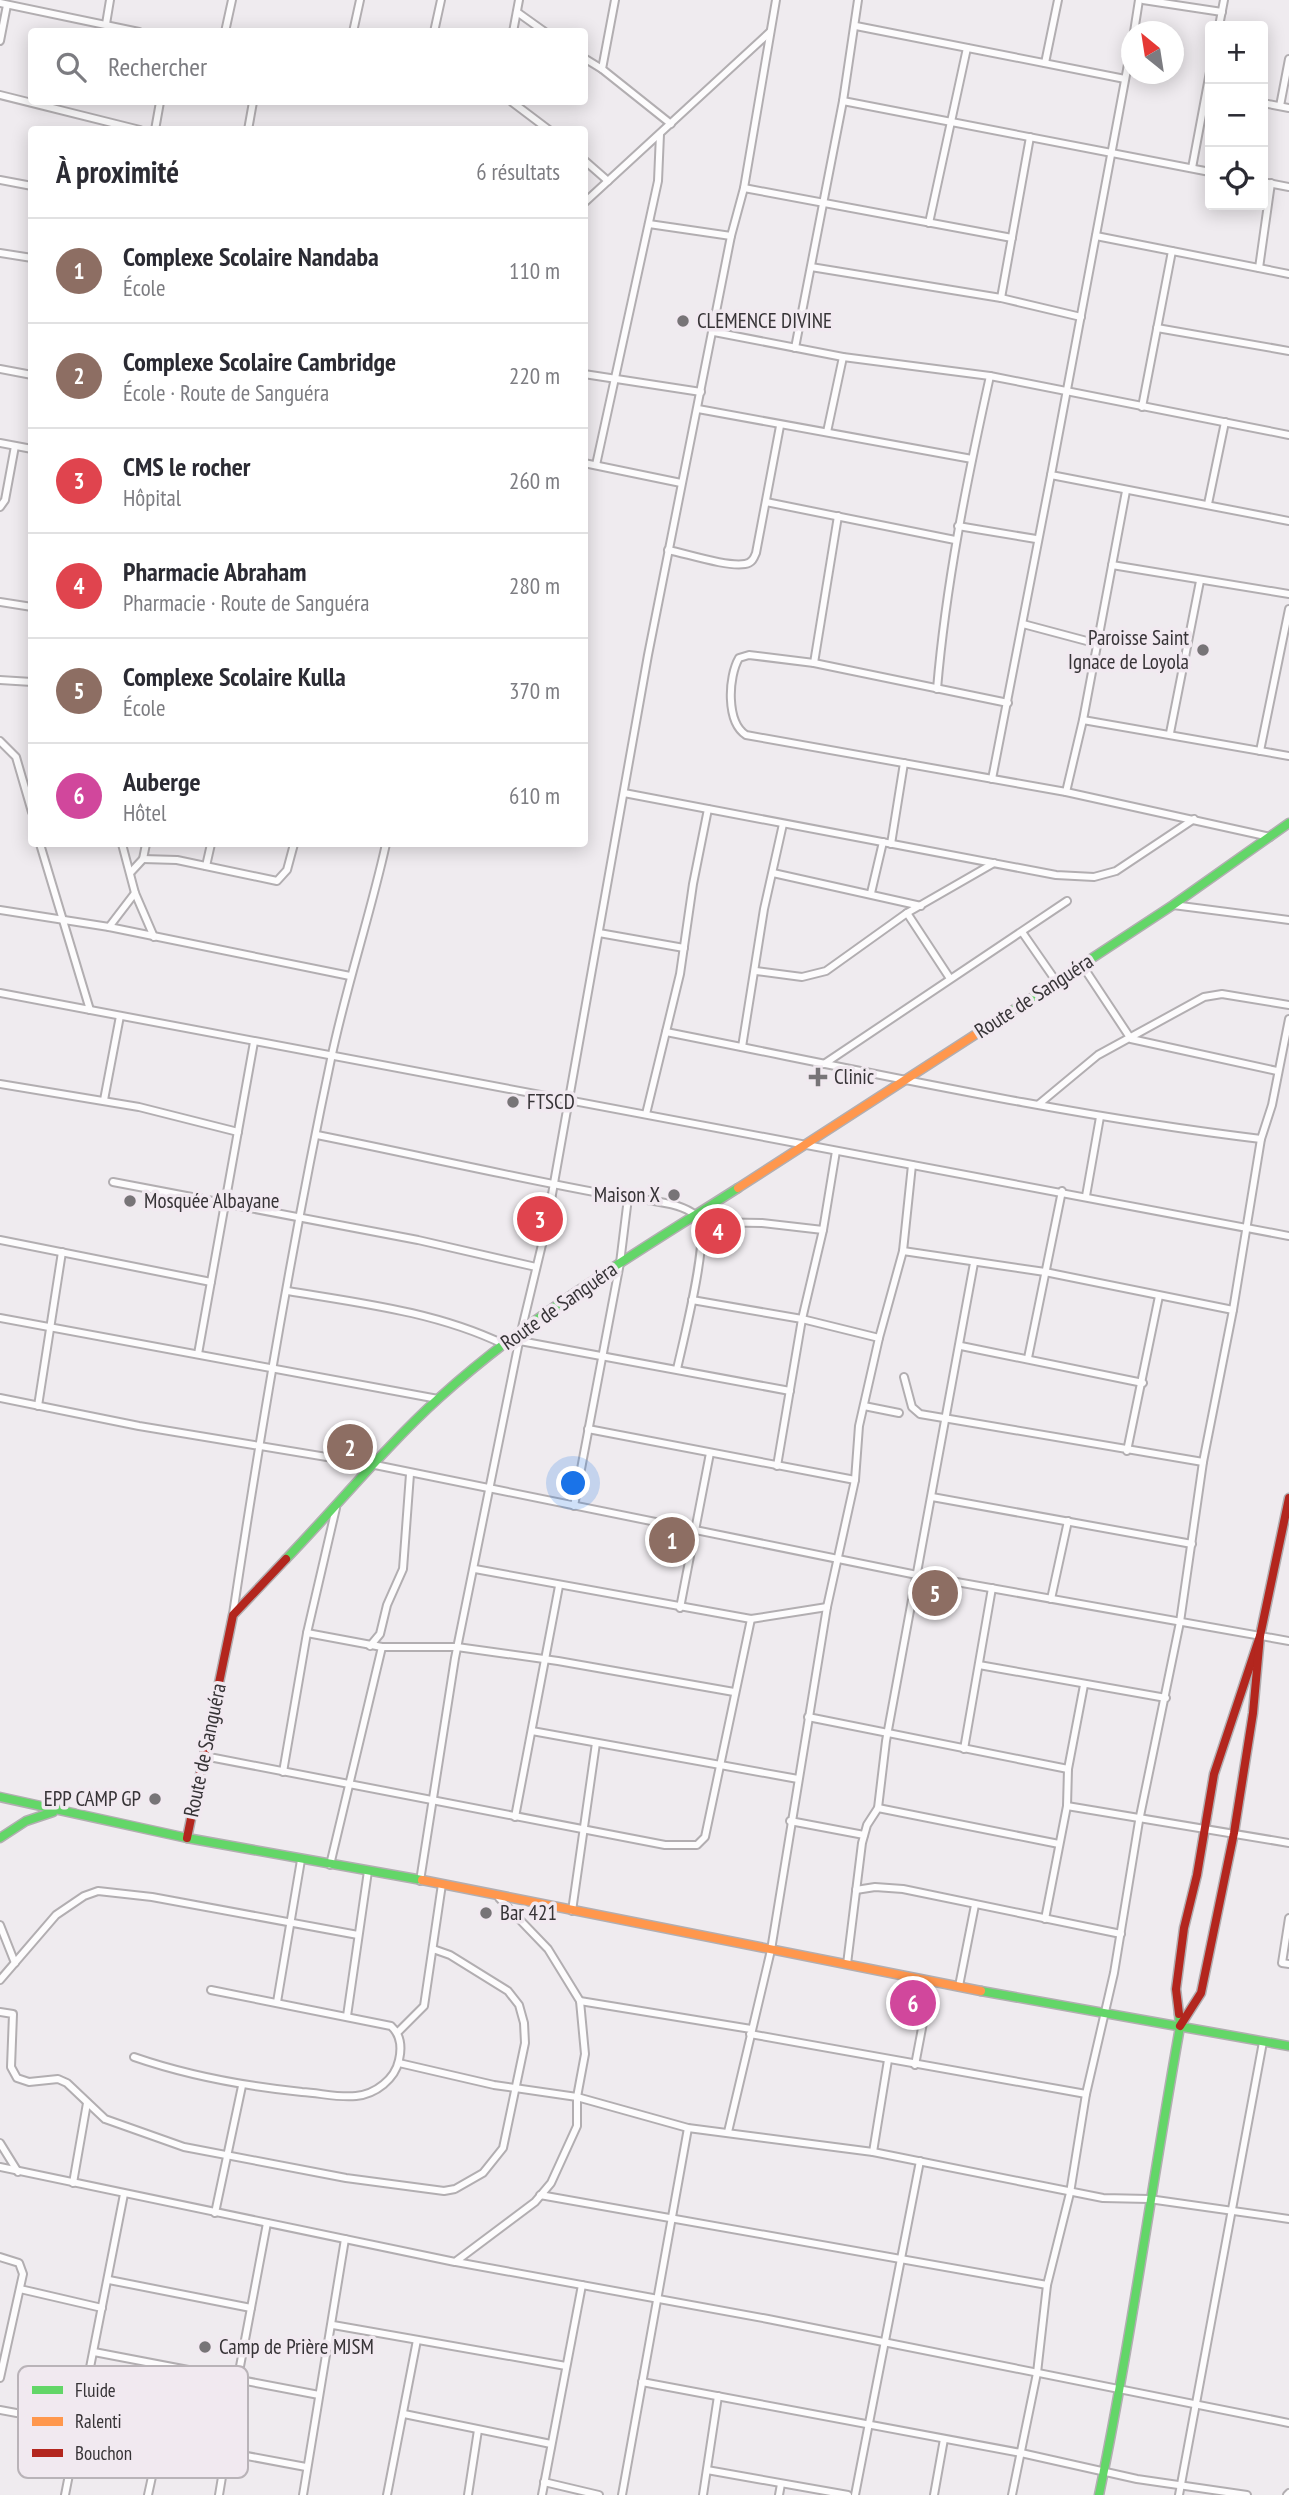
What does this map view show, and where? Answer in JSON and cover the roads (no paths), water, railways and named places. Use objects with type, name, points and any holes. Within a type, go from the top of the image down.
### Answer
[{"type":"street","points":[[106,24],[110,0]]},
{"type":"street","points":[[226,28],[232,0]]},
{"type":"street","points":[[354,28],[360,0]]},
{"type":"street","points":[[435,28],[440,0]]},
{"type":"street","points":[[514,28],[519,0]]},
{"type":"street","points":[[602,69],[615,0]]},
{"type":"street","points":[[420,1881],[457,1647],[570,1100],[668,550],[715,332],[731,236],[744,188],[776,0]]},
{"type":"street","points":[[796,348],[843,101],[858,0]]},
{"type":"street","points":[[1045,63],[1058,0]]},
{"type":"street","points":[[1136,21],[1141,0],[1222,12]]},
{"type":"street","points":[[1220,21],[1224,0]]},
{"type":"street","points":[[0,41],[4,4],[20,4],[122,28]]},
{"type":"street","points":[[517,12],[539,28]]},
{"type":"street","points":[[856,26],[1121,78]]},
{"type":"street","points":[[588,200],[772,30]]},
{"type":"street","points":[[929,223],[967,48]]},
{"type":"street","points":[[1280,106],[1289,59]]},
{"type":"street","points":[[588,60],[671,124]]},
{"type":"street","points":[[992,779],[1124,84]]},
{"type":"street","points":[[0,95],[28,102]]},
{"type":"street","points":[[843,101],[1205,171]]},
{"type":"street","points":[[1268,104],[1289,108]]},
{"type":"street","points":[[40,105],[124,126]]},
{"type":"street","points":[[156,126],[159,105]]},
{"type":"street","points":[[249,126],[252,105]]},
{"type":"street","points":[[516,105],[544,126]]},
{"type":"street","points":[[1192,169],[1205,108]]},
{"type":"street","points":[[596,465],[658,181],[660,134]]},
{"type":"street","points":[[1001,298],[1030,137]]},
{"type":"street","points":[[588,164],[608,181]]},
{"type":"street","points":[[0,180],[28,185]]},
{"type":"street","points":[[1268,183],[1289,187]]},
{"type":"street","points":[[1259,268],[1271,183]]},
{"type":"street","points":[[744,188],[1012,238]]},
{"type":"street","points":[[649,224],[731,236]]},
{"type":"street","points":[[1096,236],[1289,274]]},
{"type":"street","points":[[1142,407],[1172,251]]},
{"type":"street","points":[[0,253],[28,257]]},
{"type":"street","points":[[811,267],[1001,298],[1081,317]]},
{"type":"street","points":[[1157,328],[1289,351]]},
{"type":"street","points":[[715,332],[843,357],[990,376],[1289,435]]},
{"type":"street","points":[[827,432],[843,357]]},
{"type":"street","points":[[0,369],[28,373]]},
{"type":"street","points":[[588,374],[701,392]]},
{"type":"street","points":[[937,689],[943,614],[958,526],[990,376]]},
{"type":"street","points":[[698,409],[972,459]]},
{"type":"street","points":[[1208,504],[1225,422]]},
{"type":"street","points":[[668,550],[731,563],[749,563],[756,553],[780,426]]},
{"type":"street","points":[[0,443],[28,448]]},
{"type":"street","points":[[0,507],[5,500],[15,446]]},
{"type":"street","points":[[588,464],[681,484]]},
{"type":"street","points":[[1051,475],[1289,521]]},
{"type":"street","points":[[1066,792],[1083,720],[1126,491]]},
{"type":"street","points":[[766,502],[956,540]]},
{"type":"street","points":[[814,663],[838,516]]},
{"type":"street","points":[[958,526],[1037,539]]},
{"type":"street","points":[[1112,565],[1289,594]]},
{"type":"street","points":[[1170,733],[1200,581]]},
{"type":"street","points":[[0,602],[28,606]]},
{"type":"street","points":[[1260,751],[1289,609]]},
{"type":"street","points":[[1023,625],[1098,644]]},
{"type":"street","points":[[1008,703],[814,663],[749,655],[738,658],[731,697],[735,720],[742,732],[1066,792],[1270,836]]},
{"type":"street","points":[[0,680],[28,682]]},
{"type":"street","points":[[1083,720],[1170,733],[1289,756]]},
{"type":"street","points":[[0,741],[16,757],[28,797]]},
{"type":"street","points":[[891,844],[904,763]]},
{"type":"street","points":[[624,793],[1056,875],[1104,876],[1194,819]]},
{"type":"street","points":[[646,1114],[684,948],[708,809]]},
{"type":"street","name":"Route de Sanguéra","points":[[0,1797],[187,1838],[233,1615],[438,1399],[503,1344],[521,1336],[620,1263],[697,1218],[905,1082],[1173,905],[1289,823]]},
{"type":"street","points":[[742,1047],[764,909],[783,824]]},
{"type":"street","points":[[872,893],[883,842]]},
{"type":"street","points":[[41,847],[90,1010]]},
{"type":"street","points":[[123,847],[135,893],[154,937]]},
{"type":"street","points":[[131,872],[143,859],[145,847]]},
{"type":"street","points":[[206,866],[210,847]]},
{"type":"street","points":[[143,859],[166,859],[277,881],[288,870],[293,847]]},
{"type":"street","points":[[233,1615],[259,1445],[331,1057],[385,847]]},
{"type":"street","points":[[756,971],[802,977],[819,975],[907,913],[994,863]]},
{"type":"street","points":[[773,873],[839,890],[872,893],[921,906]]},
{"type":"street","points":[[109,927],[135,893]]},
{"type":"street","points":[[824,1064],[949,977],[1067,901]]},
{"type":"street","points":[[1173,905],[1289,920]]},
{"type":"street","points":[[0,910],[109,927],[350,976]]},
{"type":"street","points":[[907,913],[949,977]]},
{"type":"street","points":[[1022,932],[1056,981]]},
{"type":"street","points":[[599,933],[684,948]]},
{"type":"street","points":[[1082,965],[1131,1039],[1278,1071]]},
{"type":"street","points":[[0,993],[807,1146],[1062,1191],[1289,1236]]},
{"type":"street","points":[[1040,1104],[1098,1055],[1131,1039],[1194,1001],[1212,995],[1289,1005]]},
{"type":"street","points":[[104,1100],[120,1016]]},
{"type":"street","points":[[1012,2495],[1037,2373],[1046,2285],[1070,2193],[1086,2094],[1121,1934],[1139,1821],[1180,1622],[1203,1462],[1233,1310],[1261,1139],[1289,1019]]},
{"type":"street","points":[[666,1032],[905,1082],[1100,1116],[1261,1139]]},
{"type":"street","points":[[198,1354],[254,1042]]},
{"type":"street","points":[[0,1084],[104,1100],[238,1132]]},
{"type":"street","points":[[1086,1196],[1100,1116]]},
{"type":"street","points":[[317,1135],[553,1185],[666,1203],[697,1218],[823,1230]]},
{"type":"street","points":[[777,1466],[802,1319],[823,1230],[836,1151]]},
{"type":"street","points":[[728,2132],[771,1950],[827,1607],[855,1480],[864,1406],[878,1338],[903,1251],[912,1164]]},
{"type":"street","points":[[113,1182],[536,1267]]},
{"type":"street","points":[[1028,1358],[1062,1191]]},
{"type":"street","points":[[574,1506],[620,1263],[628,1198]]},
{"type":"street","points":[[677,1369],[699,1254],[697,1218]]},
{"type":"street","points":[[0,1240],[211,1282]]},
{"type":"street","points":[[903,1251],[1045,1272],[1233,1310]]},
{"type":"street","points":[[38,1406],[62,1252]]},
{"type":"street","points":[[847,1964],[864,1835],[878,1808],[887,1733],[975,1263]]},
{"type":"street","points":[[288,1291],[426,1317],[469,1328],[503,1344]]},
{"type":"street","points":[[1127,1451],[1143,1383],[1158,1296]]},
{"type":"street","points":[[692,1300],[802,1319],[878,1338]]},
{"type":"street","points":[[0,1318],[438,1399]]},
{"type":"street","points":[[521,1336],[602,1355],[790,1391]]},
{"type":"street","points":[[961,1346],[1143,1383]]},
{"type":"street","points":[[904,1377],[915,1411],[946,1420],[1203,1462]]},
{"type":"street","points":[[0,1398],[375,1465],[490,1490],[840,1557],[917,1575],[1289,1641]]},
{"type":"street","points":[[864,1406],[899,1413]]},
{"type":"street","points":[[589,1429],[855,1480]]},
{"type":"street","points":[[680,1608],[710,1453]]},
{"type":"street","points":[[370,1646],[380,1633],[387,1605],[402,1569],[410,1474]]},
{"type":"street","points":[[932,1497],[1192,1544]]},
{"type":"street","points":[[1180,2027],[1201,1993],[1234,1833],[1253,1713],[1260,1636],[1289,1498]]},
{"type":"street","points":[[283,1772],[307,1633],[336,1508]]},
{"type":"street","points":[[1051,1599],[1068,1521]]},
{"type":"street","points":[[475,1569],[751,1619],[827,1607]]},
{"type":"street","points":[[515,1817],[559,1586]]},
{"type":"street","points":[[964,1749],[992,1588]]},
{"type":"street","points":[[204,1756],[665,1845],[701,1843],[722,1766],[734,1692],[751,1619]]},
{"type":"street","points":[[307,1633],[370,1646],[457,1647],[546,1659],[734,1692]]},
{"type":"street","points":[[1099,2495],[1121,2390],[1149,2199],[1180,2027],[1176,1989],[1204,1829],[1223,1742],[1260,1636]]},
{"type":"street","points":[[330,1865],[382,1647]]},
{"type":"street","points":[[979,1665],[1166,1698]]},
{"type":"street","points":[[1045,1919],[1067,1806],[1068,1769],[1084,1685]]},
{"type":"street","points":[[808,1717],[1068,1769]]},
{"type":"street","points":[[532,1731],[797,1779]]},
{"type":"street","points":[[572,1911],[581,1829],[596,1743]]},
{"type":"street","points":[[1067,1806],[1139,1821],[1289,1843]]},
{"type":"street","points":[[878,1808],[1059,1844]]},
{"type":"street","points":[[0,1838],[26,1821],[56,1811]]},
{"type":"street","points":[[790,1821],[864,1835]]},
{"type":"street","points":[[187,1838],[442,1884],[499,1898],[1104,2015],[1289,2046]]},
{"type":"street","points":[[277,2002],[301,1860]]},
{"type":"street","points":[[346,2016],[368,1871]]},
{"type":"street","points":[[134,2057],[185,2073],[242,2086],[357,2096],[385,2084],[398,2063],[398,2032],[424,2006],[442,1884]]},
{"type":"street","points":[[856,1890],[889,1887],[1121,1934]]},
{"type":"street","points":[[0,1980],[57,1915],[71,1904],[98,1891],[152,1897],[358,1935]]},
{"type":"street","points":[[455,2262],[514,2220],[551,2183],[577,2126],[577,2097],[585,2054],[580,2001],[548,1949],[499,1898]]},
{"type":"street","points":[[959,1986],[975,1905]]},
{"type":"street","points":[[1289,1918],[1282,1963],[1289,1964]]},
{"type":"street","points":[[0,1925],[15,1964]]},
{"type":"street","points":[[0,2012],[13,2014],[11,2067],[16,2078],[29,2082],[58,2080],[67,2083],[87,2103],[118,2126],[184,2147],[391,2185],[444,2192],[455,2189],[483,2173],[499,2156],[510,2120],[514,2087],[525,2043],[519,2005],[508,1991],[450,1955],[433,1949]]},
{"type":"street","points":[[915,2065],[931,1981]]},
{"type":"street","points":[[211,1990],[382,2022],[398,2032]]},
{"type":"street","points":[[580,2001],[750,2031],[915,2065],[1086,2094]]},
{"type":"street","points":[[1179,2495],[1263,2042]]},
{"type":"street","points":[[873,2152],[888,2060]]},
{"type":"street","points":[[398,2063],[577,2097],[688,2128],[873,2152],[1103,2199],[1149,2199],[1234,2209],[1289,2219]]},
{"type":"street","points":[[215,2213],[242,2086]]},
{"type":"street","points":[[73,2183],[87,2103]]},
{"type":"street","points":[[622,2495],[688,2128]]},
{"type":"street","points":[[0,2143],[18,2172]]},
{"type":"street","points":[[855,2495],[920,2161]]},
{"type":"street","points":[[0,2168],[455,2262],[659,2299],[1289,2423]]},
{"type":"street","points":[[91,2366],[124,2194]]},
{"type":"street","points":[[540,2195],[1046,2285]]},
{"type":"street","points":[[240,2366],[267,2223]]},
{"type":"street","points":[[303,2495],[345,2239]]},
{"type":"street","points":[[0,2257],[21,2266],[20,2290],[0,2378]]},
{"type":"street","points":[[109,2280],[251,2308]]},
{"type":"street","points":[[542,2495],[582,2285]]},
{"type":"street","points":[[20,2290],[102,2308]]},
{"type":"street","points":[[333,2325],[566,2366]]},
{"type":"street","points":[[387,2495],[417,2340]]},
{"type":"street","points":[[94,2352],[175,2366]]},
{"type":"street","points":[[248,2379],[319,2395]]},
{"type":"street","points":[[642,2382],[1021,2453],[1103,2472],[1247,2495]]},
{"type":"street","points":[[703,2495],[718,2396]]},
{"type":"street","points":[[0,2410],[18,2413]]},
{"type":"street","points":[[404,2414],[551,2444]]},
{"type":"street","points":[[468,2495],[478,2430]]},
{"type":"street","points":[[934,2495],[944,2439]]},
{"type":"street","points":[[248,2457],[306,2467]]},
{"type":"street","points":[[707,2470],[848,2495]]},
{"type":"street","points":[[544,2482],[599,2495]]},
{"type":"street","points":[[779,2495],[781,2484]]},
{"type":"place","name":"CLEMENCE DIVINE","points":[[683,321]]},
{"type":"place","name":"Paroisse Saint Ignace de Loyola","points":[[1203,650]]},
{"type":"place","name":"Clinic","points":[[818,1077]]},
{"type":"place","name":"FTSCD","points":[[513,1102]]},
{"type":"place","name":"Maison X","points":[[674,1195]]},
{"type":"place","name":"Mosquée Albayane","points":[[130,1201]]},
{"type":"place","name":"CMS le rocher","points":[[540,1219]]},
{"type":"place","name":"Pharmacie Abraham","points":[[718,1231]]},
{"type":"place","name":"Complexe Scolaire Cambridge","points":[[350,1447]]},
{"type":"place","name":"Complexe Scolaire Nandaba","points":[[672,1540]]},
{"type":"place","name":"Complexe Scolaire Kulla","points":[[935,1593]]},
{"type":"place","name":"EPP CAMP GP","points":[[155,1799]]},
{"type":"place","name":"Bar 421","points":[[486,1913]]},
{"type":"place","name":"Auberge","points":[[913,2003]]},
{"type":"place","name":"Camp de Prière MJSM","points":[[205,2347]]}]
